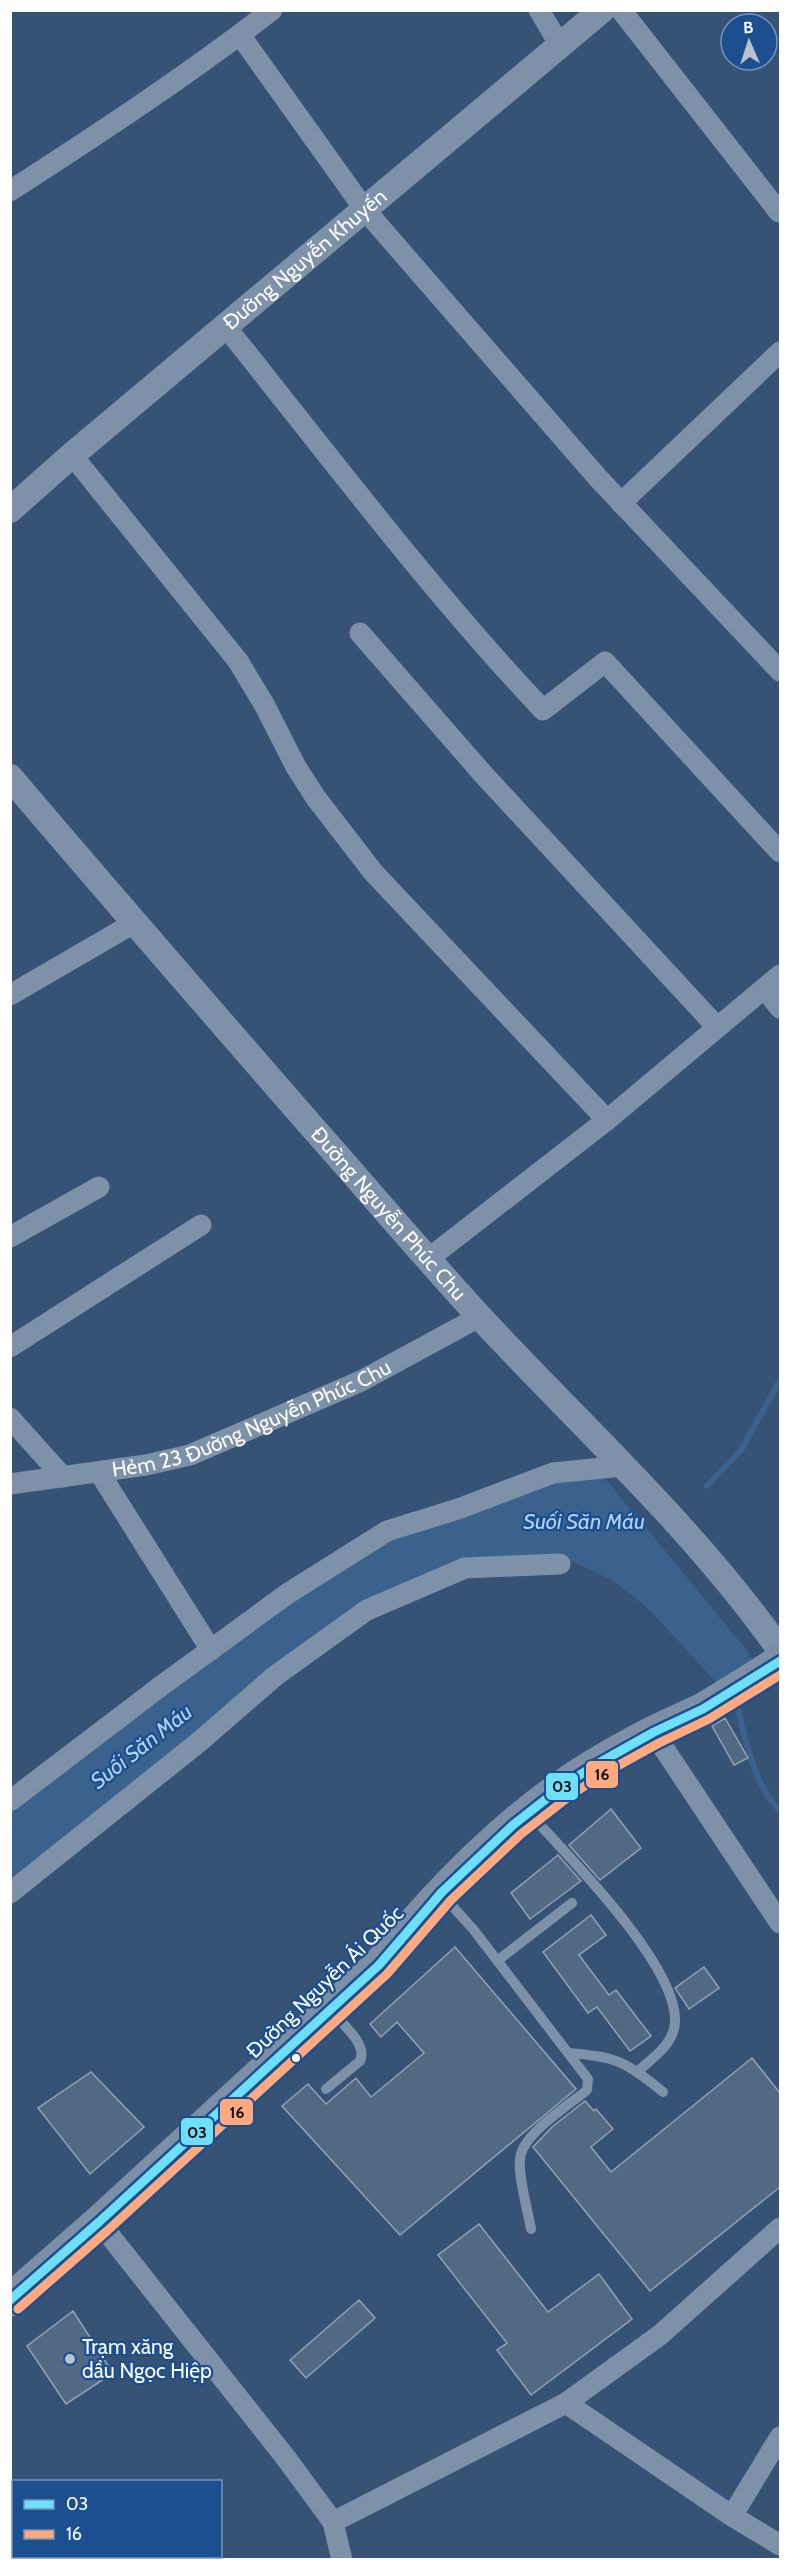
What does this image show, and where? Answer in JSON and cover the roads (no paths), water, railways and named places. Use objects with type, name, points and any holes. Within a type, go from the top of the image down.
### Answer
[{"type":"main road","name":"Đường Nguyễn Ái Quốc","points":[[10,2273],[328,1996],[378,1965],[408,1929],[442,1894],[489,1847],[529,1813],[589,1769],[653,1732],[696,1701],[775,1652]]},
{"type":"main road","name":"Đường Nguyễn Ái Quốc","points":[[10,2300],[99,2222],[328,1996],[392,1917],[469,1845],[576,1755],[626,1722],[696,1701]]},
{"type":"street","points":[[10,190],[92,138],[240,35],[272,10]]},
{"type":"street","points":[[539,10],[561,47]]},
{"type":"street","name":"Đường Nguyễn Khuyến","points":[[10,510],[72,455],[561,47],[602,10]]},
{"type":"street","points":[[621,10],[779,212]]},
{"type":"street","points":[[240,35],[365,210],[621,502],[780,671]]},
{"type":"street","points":[[226,327],[381,521],[513,678],[543,710],[605,662],[780,852]]},
{"type":"street","points":[[621,502],[780,352]]},
{"type":"street","points":[[72,455],[238,661],[316,798],[374,872],[607,1120]]},
{"type":"street","points":[[360,633],[483,774],[717,1028]]},
{"type":"street","name":"Đường Nguyễn Phúc Chu","points":[[10,777],[134,923],[479,1317],[710,1559],[775,1652]]},
{"type":"street","points":[[10,995],[134,923]]},
{"type":"street","points":[[428,1259],[607,1120],[773,982],[780,1008]]},
{"type":"street","points":[[10,1237],[99,1187]]},
{"type":"street","points":[[10,1347],[201,1225]]},
{"type":"street","name":"Hẻm 23 Đường Nguyễn Phúc Chu","points":[[10,1484],[165,1462],[190,1455],[230,1440],[361,1381],[479,1317]]},
{"type":"street","points":[[10,1418],[63,1477]]},
{"type":"street","points":[[10,1801],[287,1594],[387,1531],[458,1509],[553,1473],[623,1466]]},
{"type":"street","points":[[99,1472],[211,1650]]},
{"type":"street","points":[[10,1893],[199,1742],[275,1676],[367,1610],[465,1568],[560,1564]]},
{"type":"street","points":[[653,1732],[780,1923]]},
{"type":"street","points":[[99,2222],[279,2449],[333,2522],[342,2559]]},
{"type":"street","points":[[333,2522],[566,2403],[660,2336],[780,2228]]},
{"type":"street","points":[[566,2403],[732,2516],[780,2545]]},
{"type":"street","points":[[732,2516],[780,2437]]},
{"type":"lane","points":[[529,1813],[633,1932],[664,1982],[675,2021],[673,2031],[661,2051],[638,2071]]},
{"type":"lane","points":[[442,1894],[498,1961],[588,2079],[587,2090],[530,2137],[522,2148],[519,2160],[531,2229]]},
{"type":"lane","points":[[498,1961],[572,1903]]},
{"type":"lane","points":[[326,2089],[360,2061],[362,2054],[360,2046],[328,1996]]},
{"type":"lane","points":[[568,2053],[620,2060],[638,2071],[663,2092]]},
{"type":"water","name":"Suối Săn Máu","points":[[604,1477],[745,1648],[766,1681],[736,1704],[649,1609],[612,1580],[563,1557],[463,1562],[363,1605],[11,1884],[11,1810],[292,1601],[389,1539],[553,1480]]},
{"type":"waterway","name":"Suối Săn Máu","points":[[707,1486],[741,1450],[780,1380]]},
{"type":"waterway","points":[[736,1702],[756,1774],[770,1800],[780,1811]]},
{"type":"place","name":"Trạm xăng dầu Ngọc Hiệp","points":[[70,2359]]}]
